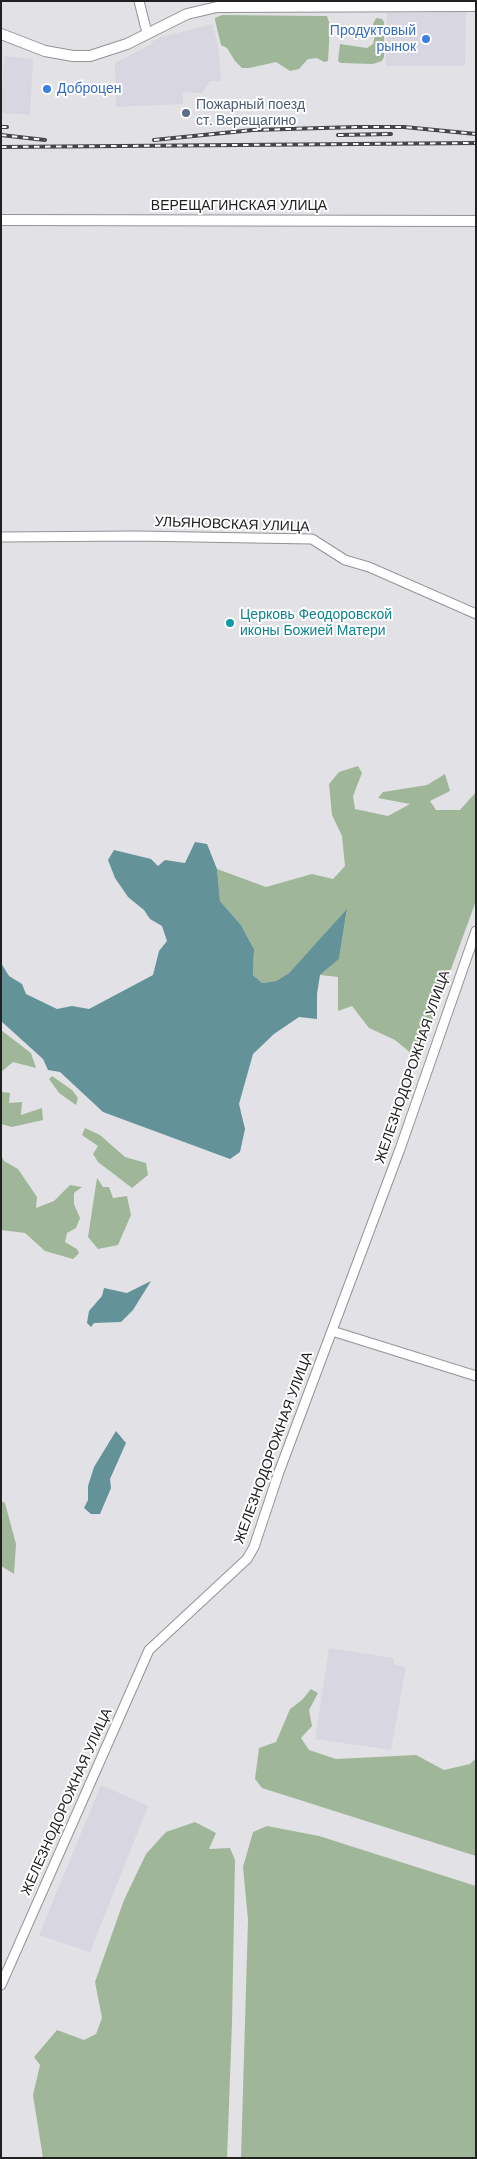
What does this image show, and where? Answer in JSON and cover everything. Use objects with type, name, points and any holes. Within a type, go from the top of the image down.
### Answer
[{"type":"main road","points":[[1,34],[45,51],[73,56],[90,56],[127,44],[187,14],[217,6],[476,6]]},
{"type":"main road","name":"ВЕРЕЩАГИНСКАЯ УЛИЦА","points":[[1,220],[476,221]]},
{"type":"street","points":[[139,1],[147,33]]},
{"type":"street","name":"УЛЬЯНОВСКАЯ УЛИЦА","points":[[1,537],[137,536],[312,539],[345,560],[369,568],[476,614]]},
{"type":"street","name":"ЖЕЛЕЗНОДОРОЖНАЯ УЛИЦА","points":[[1,1985],[149,1650],[247,1559],[254,1547],[277,1479],[400,1149],[476,931]]},
{"type":"street","points":[[332,1330],[476,1376]]},
{"type":"shaded area","name":"Продуктовый рынок","points":[[466,12],[465,66],[386,66],[387,13]]},
{"type":"shaded area","points":[[213,24],[219,50],[221,81],[210,81],[202,93],[183,92],[183,104],[116,107],[115,63],[152,44],[151,42],[161,37]]},
{"type":"shaded area","points":[[4,56],[33,59],[30,115],[1,113]]},
{"type":"shaded area","points":[[329,1648],[394,1658],[394,1664],[406,1667],[391,1750],[315,1739]]},
{"type":"shaded area","points":[[101,1785],[148,1806],[90,1952],[39,1935]]},
{"type":"green space","points":[[222,15],[327,16],[330,25],[328,61],[324,62],[317,58],[308,59],[299,69],[290,71],[276,62],[242,68],[227,48],[221,45],[215,18]]},
{"type":"green space","points":[[376,18],[382,19],[384,22],[384,57],[382,61],[373,64],[341,63],[338,61],[340,44],[367,48],[373,44],[375,35],[373,24]]},
{"type":"green space","points":[[358,766],[362,773],[353,796],[355,809],[388,816],[410,804],[378,798],[383,792],[427,785],[445,774],[450,791],[430,801],[436,810],[460,810],[476,792],[476,901],[418,1059],[395,1040],[369,1028],[352,1006],[338,1011],[338,977],[320,975],[339,959],[347,910],[289,973],[276,981],[262,983],[253,975],[254,949],[241,925],[220,901],[217,869],[266,887],[312,874],[333,879],[345,866],[342,836],[332,815],[329,784],[339,772]]},
{"type":"green space","points":[[1,1030],[31,1053],[36,1068],[13,1062],[1,1072]]},
{"type":"green space","points":[[52,1076],[72,1090],[78,1098],[76,1105],[59,1093],[49,1079]]},
{"type":"green space","points":[[2,1092],[10,1093],[9,1103],[22,1102],[21,1115],[42,1108],[43,1120],[12,1127],[1,1124]]},
{"type":"green space","points":[[85,1128],[100,1135],[125,1157],[146,1163],[148,1175],[132,1188],[98,1162],[93,1154],[98,1146],[82,1135]]},
{"type":"green space","points":[[1,1155],[4,1161],[18,1169],[37,1197],[36,1208],[54,1201],[70,1185],[82,1187],[74,1193],[74,1204],[80,1218],[76,1228],[67,1233],[65,1242],[77,1249],[79,1253],[73,1259],[45,1251],[25,1233],[1,1230]]},
{"type":"green space","points":[[97,1178],[103,1187],[109,1187],[113,1198],[127,1196],[131,1215],[118,1245],[98,1249],[88,1237]]},
{"type":"green space","points":[[1,1501],[5,1503],[16,1544],[14,1574],[1,1566]]},
{"type":"green space","points":[[311,1689],[318,1693],[309,1710],[312,1726],[301,1738],[309,1750],[336,1759],[416,1755],[444,1770],[470,1764],[476,1758],[476,1856],[262,1788],[255,1779],[259,1748],[276,1742],[290,1709],[302,1700]]},
{"type":"green space","points":[[195,1822],[216,1833],[209,1849],[230,1848],[235,1860],[227,2158],[43,2158],[33,2095],[40,2065],[34,2057],[57,2030],[84,2040],[96,2034],[102,2018],[95,1982],[124,1900],[146,1854],[166,1832]]},
{"type":"green space","points":[[267,1826],[319,1836],[476,1886],[476,2158],[241,2158],[248,1920],[243,1867],[253,1832]]},
{"type":"water","points":[[195,842],[207,844],[217,869],[220,901],[241,925],[254,949],[253,975],[262,983],[276,981],[289,973],[347,909],[339,959],[320,975],[317,994],[317,1019],[299,1017],[274,1034],[253,1054],[239,1104],[245,1129],[240,1152],[230,1159],[103,1112],[60,1072],[48,1070],[43,1059],[1,1021],[1,963],[9,976],[22,984],[26,994],[57,1009],[72,1006],[89,1009],[153,975],[159,951],[167,941],[162,926],[150,919],[144,910],[128,897],[115,878],[108,860],[114,850],[151,859],[158,866],[165,860],[185,863]]},
{"type":"water","points":[[151,1281],[133,1310],[121,1322],[94,1323],[91,1327],[87,1323],[89,1311],[102,1296],[104,1288],[127,1293]]},
{"type":"water","points":[[116,1431],[126,1443],[110,1479],[111,1488],[100,1514],[91,1514],[84,1508],[88,1500],[88,1486],[94,1467]]},
{"type":"railway","points":[[1,127],[7,127]]},
{"type":"railway","points":[[154,140],[253,130],[357,127],[404,127],[476,134]]},
{"type":"railway","points":[[338,135],[391,134]]},
{"type":"railway","points":[[1,135],[45,140]]},
{"type":"railway","points":[[1,147],[476,143]]},
{"type":"place","name":"Продуктовый рынок","points":[[426,39]]},
{"type":"place","name":"Доброцен","points":[[47,89]]},
{"type":"place","name":"Пожарный поезд ст. Верещагино","points":[[186,113]]},
{"type":"place","name":"Церковь Феодоровской иконы Божией Матери","points":[[230,623]]}]
